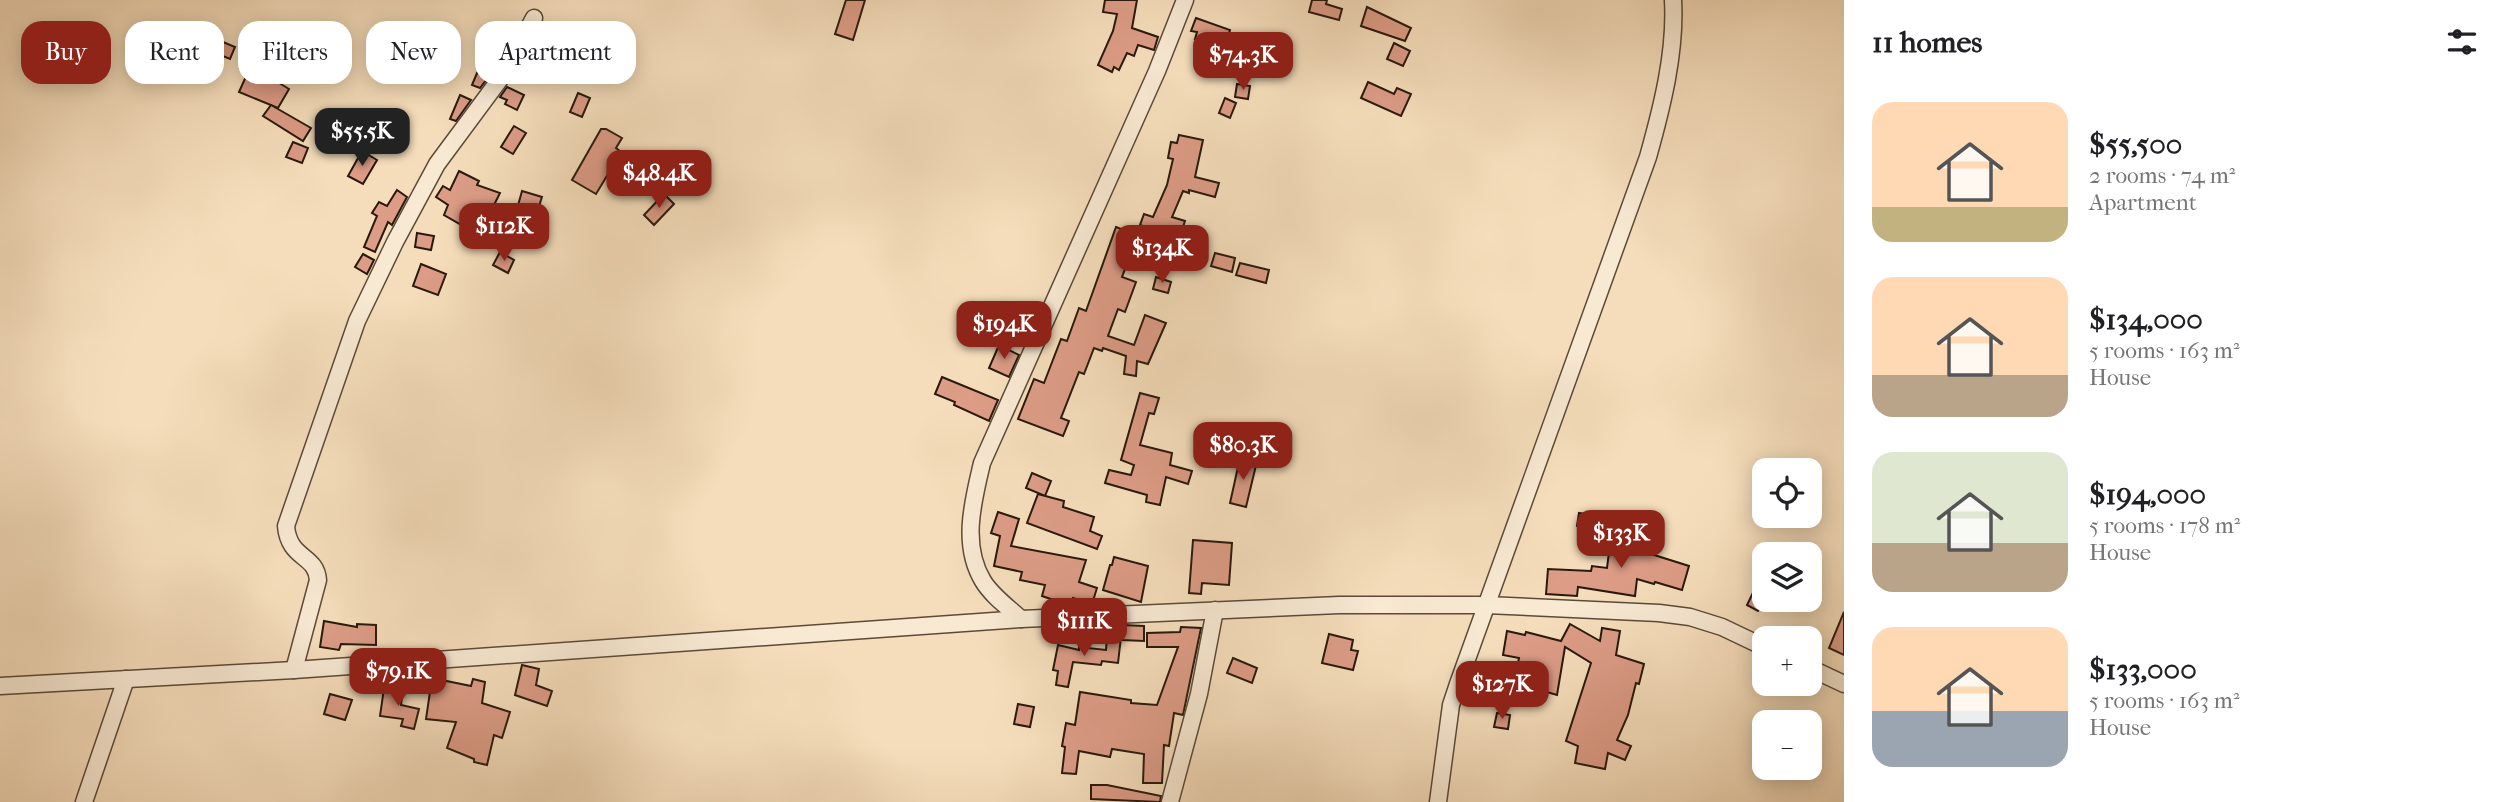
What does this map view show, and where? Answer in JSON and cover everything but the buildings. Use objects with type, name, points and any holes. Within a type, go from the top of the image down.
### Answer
[{"type":"street","points":[[1021,619],[995,596],[982,580],[975,564],[970,525],[972,502],[982,463],[1157,71],[1185,0]]},
{"type":"street","points":[[1438,802],[1451,705],[1648,157],[1665,90],[1672,35],[1673,0]]},
{"type":"street","points":[[294,670],[318,580],[314,567],[292,548],[286,526],[357,321],[437,164],[506,71],[534,18]]},
{"type":"street","points":[[0,686],[294,670],[1021,619],[1339,605],[1486,605],[1660,612],[1690,617],[1722,627],[1752,641]]},
{"type":"street","points":[[1170,802],[1199,694],[1215,610]]},
{"type":"street","points":[[1822,674],[1844,684]]},
{"type":"street","points":[[84,802],[126,679]]}]
